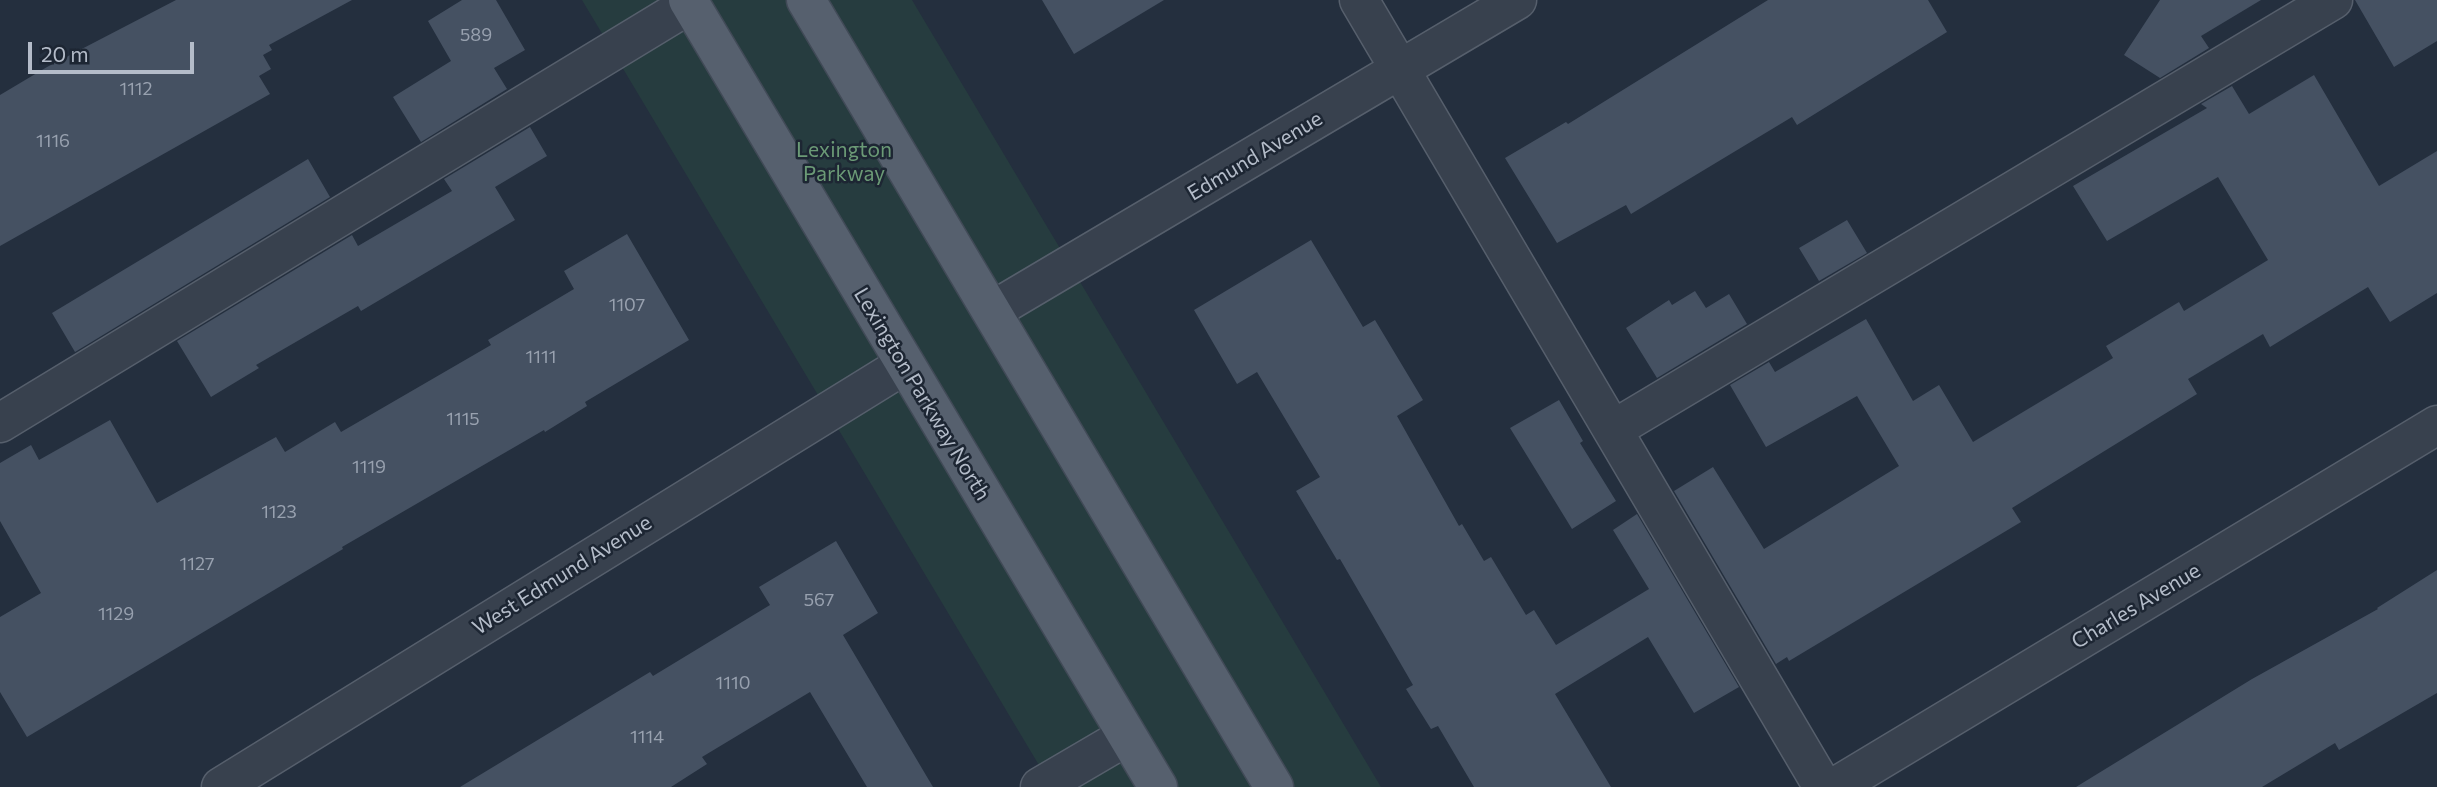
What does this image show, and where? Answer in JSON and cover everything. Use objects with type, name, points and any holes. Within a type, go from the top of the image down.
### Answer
[{"type":"main road","points":[[806,0],[1274,787]]},
{"type":"main road","name":"Lexington Parkway North","points":[[689,2],[1158,787]]},
{"type":"street","points":[[1359,0],[1823,787]]},
{"type":"street","name":"Edmund Avenue","points":[[992,311],[1517,0]]},
{"type":"street","points":[[1614,429],[2333,0]]},
{"type":"street","points":[[0,423],[689,2]]},
{"type":"street","name":"West Edmund Avenue","points":[[220,787],[904,365]]},
{"type":"street","name":"Charles Avenue","points":[[1835,787],[2437,425]]},
{"type":"street","points":[[1040,787],[1128,736]]},
{"type":"green space","name":"Lexington Parkway","points":[[582,0],[912,0],[1381,787],[1052,787]]},
{"type":"building","points":[[176,0],[352,0],[269,45],[272,50],[263,55],[271,69],[259,76],[270,94],[0,246],[0,95],[47,67]]},
{"type":"building","points":[[462,0],[496,0],[525,50],[494,68],[507,89],[421,142],[393,97],[451,61],[428,21]]},
{"type":"building","points":[[1042,0],[1164,0],[1074,54]]},
{"type":"building","points":[[1768,0],[1928,0],[1947,32],[1797,125],[1792,117],[1631,214],[1626,205],[1557,243],[1505,158],[1566,122],[1568,124]]},
{"type":"building","points":[[2160,0],[2261,0],[2201,36],[2209,48],[2160,78],[2124,55]]},
{"type":"building","points":[[2355,0],[2437,0],[2437,41],[2394,67]]},
{"type":"building","points":[[2314,75],[2379,186],[2437,151],[2437,293],[2390,322],[2368,287],[2270,347],[2263,334],[2188,379],[2197,394],[2012,508],[2021,522],[1789,661],[1787,657],[1776,664],[1674,491],[1713,467],[1764,549],[1899,466],[1857,396],[1766,447],[1730,385],[1769,362],[1775,372],[1866,319],[1913,401],[1939,385],[1973,442],[2113,358],[2106,346],[2179,302],[2184,311],[2268,260],[2218,177],[2107,241],[2073,186],[2207,108],[2201,104],[2232,86],[2249,114]]},
{"type":"building","points":[[530,127],[547,156],[495,187],[515,220],[361,311],[358,306],[256,365],[259,368],[211,397],[177,341],[352,235],[358,246],[452,191],[444,179]]},
{"type":"building","points":[[308,159],[330,197],[75,352],[52,313]]},
{"type":"building","points":[[1847,220],[1867,253],[1819,281],[1799,248]]},
{"type":"building","points":[[627,234],[689,340],[585,402],[587,406],[545,432],[544,430],[342,547],[343,549],[27,737],[0,692],[0,617],[41,593],[0,521],[0,463],[31,445],[39,460],[110,420],[157,503],[276,437],[285,452],[335,422],[341,432],[491,345],[488,340],[574,289],[564,271]]},
{"type":"building","points":[[1311,240],[1363,327],[1375,320],[1423,400],[1397,416],[1459,526],[1462,524],[1484,561],[1491,557],[1526,615],[1534,610],[1556,645],[1649,589],[1613,530],[1637,514],[1739,687],[1694,713],[1648,637],[1555,694],[1611,787],[1474,787],[1438,726],[1431,729],[1406,689],[1413,685],[1340,559],[1337,560],[1296,491],[1320,477],[1257,372],[1237,384],[1194,310]]},
{"type":"building","points":[[1695,291],[1706,308],[1729,294],[1747,324],[1657,378],[1626,328],[1669,300],[1672,305]]},
{"type":"building","points":[[1559,400],[1583,441],[1580,443],[1616,501],[1572,529],[1510,428]]},
{"type":"building","points":[[836,541],[878,613],[843,635],[933,787],[867,787],[810,692],[702,757],[707,764],[671,787],[460,787],[650,672],[653,676],[770,605],[759,587]]},
{"type":"building","points":[[2437,570],[2437,693],[2339,750],[2335,743],[2262,787],[2076,787],[2252,679],[2378,609]]}]
